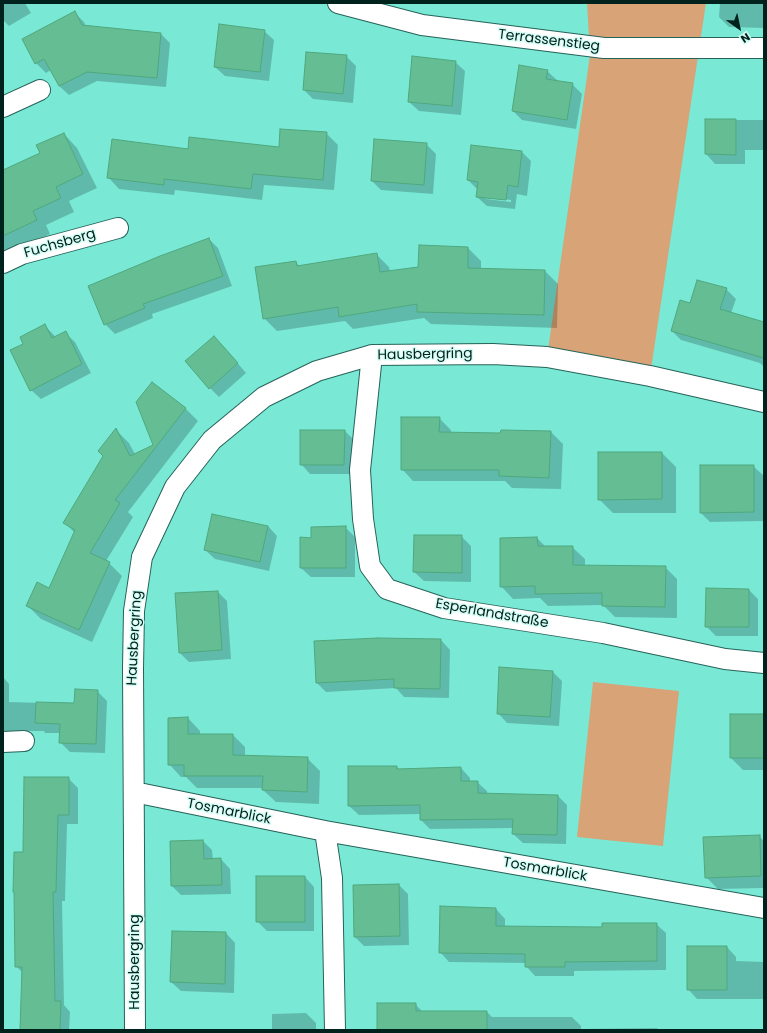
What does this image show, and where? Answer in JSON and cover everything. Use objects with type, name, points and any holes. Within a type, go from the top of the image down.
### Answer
[{"type":"street","name":"Terrassenstieg","points":[[338,3],[422,25],[604,48],[764,48]]},
{"type":"street","points":[[3,107],[40,90]]},
{"type":"street","name":"Fuchsberg","points":[[3,263],[22,254],[118,228]]},
{"type":"street","name":"Hausbergring","points":[[135,1030],[134,610],[142,557],[174,487],[212,440],[264,397],[317,371],[372,355],[493,354],[547,357],[650,376],[764,402]]},
{"type":"street","name":"Esperlandstraße","points":[[372,355],[360,470],[363,519],[370,566],[387,589],[444,608],[603,633],[726,659],[764,663]]},
{"type":"street","points":[[3,742],[24,741]]},
{"type":"street","name":"Tosmarblick","points":[[134,792],[325,831],[764,908]]},
{"type":"street","points":[[325,831],[332,878],[335,1030]]},
{"type":"shaded area","points":[[587,3],[706,3],[650,376],[547,357],[590,55]]},
{"type":"shaded area","points":[[593,682],[679,691],[663,846],[577,837]]},
{"type":"building","points":[[75,11],[82,25],[161,33],[157,78],[87,72],[59,86],[44,59],[35,64],[22,39]]},
{"type":"building","points":[[219,24],[265,30],[260,72],[214,67]]},
{"type":"building","points":[[306,52],[347,55],[343,94],[303,90]]},
{"type":"building","points":[[412,56],[456,61],[452,106],[408,102]]},
{"type":"building","points":[[519,65],[548,70],[546,79],[573,83],[567,120],[512,111]]},
{"type":"building","points":[[705,119],[736,119],[736,155],[705,154]]},
{"type":"building","points":[[280,129],[327,132],[323,180],[253,174],[251,189],[164,179],[164,185],[107,178],[112,139],[188,149],[189,137],[279,147]]},
{"type":"building","points":[[64,133],[83,174],[56,187],[61,198],[33,211],[37,220],[3,236],[3,170],[40,153],[36,145]]},
{"type":"building","points":[[374,139],[427,143],[424,185],[371,181]]},
{"type":"building","points":[[471,145],[522,151],[518,187],[508,185],[506,200],[476,197],[478,182],[467,180]]},
{"type":"building","points":[[209,238],[223,276],[143,304],[145,308],[104,325],[88,286],[160,256]]},
{"type":"building","points":[[419,245],[468,247],[468,268],[545,270],[544,315],[417,312],[417,304],[339,317],[338,307],[263,319],[255,267],[296,261],[297,266],[377,253],[380,272],[418,267]]},
{"type":"building","points":[[697,280],[727,288],[720,309],[764,322],[764,358],[671,331],[680,300],[690,303]]},
{"type":"building","points":[[45,324],[52,338],[66,331],[82,364],[30,391],[10,350],[23,344],[20,337]]},
{"type":"building","points":[[214,336],[238,363],[209,389],[185,361]]},
{"type":"building","points":[[152,382],[186,408],[115,500],[120,503],[90,553],[110,562],[79,630],[26,606],[37,582],[49,588],[75,530],[63,523],[103,456],[98,451],[116,428],[130,456],[153,445],[136,402]]},
{"type":"building","points":[[401,417],[440,417],[439,432],[500,433],[501,430],[551,431],[549,478],[499,476],[499,470],[401,470]]},
{"type":"building","points":[[300,430],[345,430],[344,465],[300,465]]},
{"type":"building","points":[[598,452],[662,452],[662,499],[598,500]]},
{"type":"building","points":[[700,465],[754,465],[754,512],[700,513]]},
{"type":"building","points":[[212,514],[268,526],[260,562],[204,550]]},
{"type":"building","points":[[346,526],[346,568],[300,568],[300,537],[311,538],[311,527]]},
{"type":"building","points":[[414,535],[462,535],[462,573],[413,572]]},
{"type":"building","points":[[537,537],[538,546],[573,546],[573,565],[666,566],[665,607],[602,606],[602,593],[535,594],[535,586],[500,587],[500,538]]},
{"type":"building","points":[[706,588],[749,589],[749,627],[705,627]]},
{"type":"building","points":[[218,591],[222,650],[179,653],[175,593]]},
{"type":"building","points":[[378,638],[441,639],[440,689],[394,688],[394,679],[316,683],[314,641]]},
{"type":"building","points":[[499,667],[553,671],[550,717],[497,714]]},
{"type":"building","points":[[75,689],[98,690],[96,744],[59,743],[60,724],[35,723],[36,702],[74,703]]},
{"type":"building","points":[[730,714],[764,714],[764,758],[730,758]]},
{"type":"building","points":[[188,717],[188,734],[233,734],[233,755],[308,757],[307,792],[262,790],[263,776],[184,776],[184,765],[168,765],[168,718]]},
{"type":"building","points":[[348,766],[397,766],[397,769],[461,767],[461,781],[478,781],[478,793],[558,795],[557,835],[512,834],[513,819],[420,820],[420,805],[348,806]]},
{"type":"building","points":[[24,777],[69,777],[69,815],[58,815],[56,892],[53,892],[55,1001],[61,1001],[60,1030],[20,1030],[22,967],[15,967],[13,892],[14,852],[23,852]]},
{"type":"building","points":[[760,835],[761,876],[705,878],[703,837]]},
{"type":"building","points":[[203,840],[204,859],[221,858],[222,885],[171,886],[170,841]]},
{"type":"building","points":[[256,876],[305,876],[305,922],[256,922]]},
{"type":"building","points":[[399,884],[400,936],[354,937],[353,885]]},
{"type":"building","points":[[440,906],[496,908],[496,926],[602,927],[602,923],[657,923],[657,961],[565,962],[565,967],[525,967],[525,954],[439,953]]},
{"type":"building","points":[[172,931],[226,932],[225,984],[170,982]]},
{"type":"building","points":[[687,946],[727,946],[727,990],[687,990]]},
{"type":"building","points":[[377,1003],[416,1003],[416,1011],[487,1011],[487,1030],[377,1030]]}]
